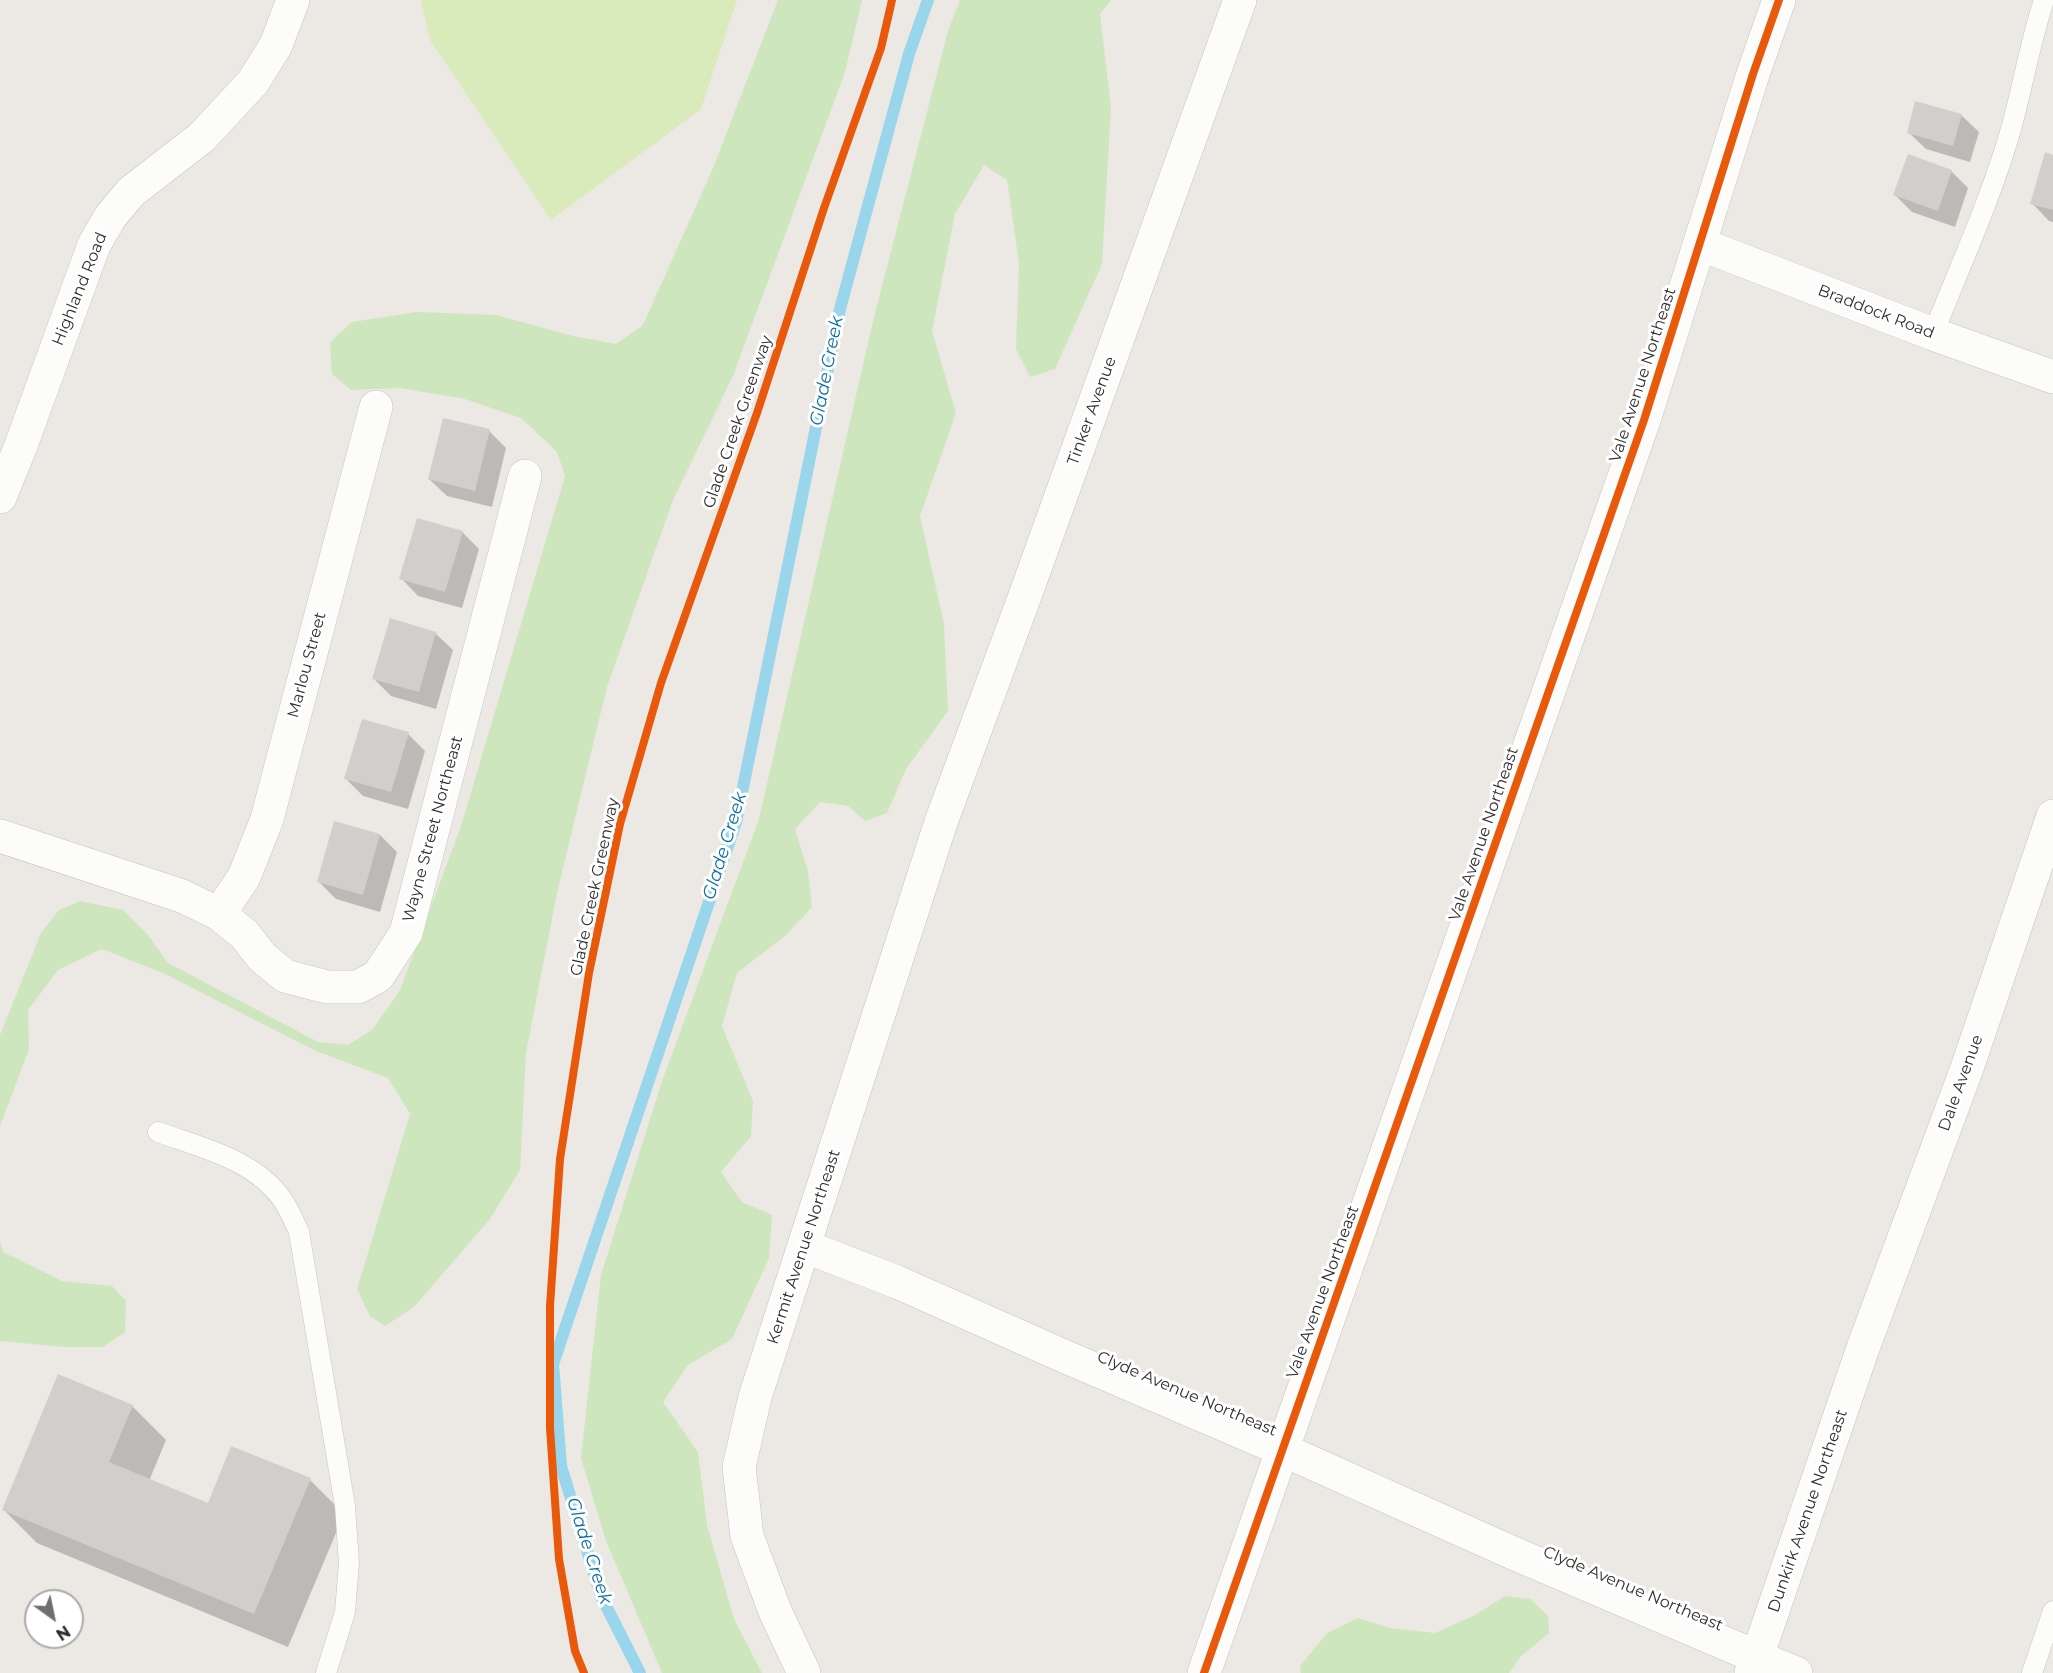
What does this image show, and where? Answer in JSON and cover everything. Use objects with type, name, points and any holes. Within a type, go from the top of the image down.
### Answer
[{"type":"street","name":"Highland Road","points":[[0,497],[94,244],[131,192],[201,137],[253,82],[276,45],[293,0]]},
{"type":"street","name":"Tinker Avenue","points":[[941,822],[1240,0]]},
{"type":"street","name":"Vale Avenue Northeast","points":[[1204,1673],[1640,431],[1753,74],[1779,0]]},
{"type":"street","name":"Braddock Road","points":[[1700,244],[1932,334],[2053,377]]},
{"type":"street","name":"Marlou Street","points":[[219,914],[244,877],[267,819],[375,407]]},
{"type":"street","name":"Wayne Street Northeast","points":[[0,836],[182,896],[219,914],[244,934],[262,957],[285,976],[327,987],[358,987],[378,976],[406,933],[525,476]]},
{"type":"street","name":"Dale Avenue","points":[[1863,1348],[1967,1068],[2053,816]]},
{"type":"street","name":"Kermit Avenue Northeast","points":[[804,1673],[775,1611],[747,1536],[739,1467],[755,1397],[941,822]]},
{"type":"street","name":"Clyde Avenue Northeast","points":[[804,1246],[897,1282],[1281,1449],[1524,1557],[1754,1665],[1796,1673]]},
{"type":"street","name":"Dunkirk Avenue Northeast","points":[[1754,1665],[1863,1348]]},
{"type":"lane","points":[[1932,334],[1979,222],[2011,129],[2044,0]]},
{"type":"lane","points":[[158,1132],[230,1158],[261,1176],[282,1200],[299,1232],[345,1506],[349,1563],[345,1612],[326,1673]]},
{"type":"lane","points":[[2032,1673],[2053,1611]]},
{"type":"green space","points":[[421,0],[737,0],[701,109],[551,220],[430,40]]},
{"type":"green space","points":[[778,0],[862,0],[845,72],[733,376],[673,500],[607,687],[557,893],[526,1053],[520,1170],[490,1219],[414,1307],[385,1326],[370,1316],[357,1289],[410,1114],[388,1078],[316,1051],[165,974],[102,949],[58,970],[28,1010],[29,1049],[0,1126],[0,1035],[41,933],[59,910],[80,901],[123,910],[148,935],[168,963],[318,1042],[348,1045],[373,1029],[400,990],[461,826],[565,476],[557,452],[521,418],[465,399],[399,388],[351,390],[332,374],[330,342],[352,322],[416,312],[496,315],[573,336],[616,344],[643,325],[713,168]]},
{"type":"green space","points":[[960,0],[1111,0],[1100,14],[1111,107],[1102,264],[1055,369],[1030,377],[1016,349],[1019,263],[1007,180],[984,165],[955,214],[932,331],[956,413],[920,516],[944,624],[948,711],[906,769],[887,813],[865,821],[848,806],[820,802],[795,829],[808,871],[812,907],[786,935],[737,973],[722,1026],[753,1101],[751,1136],[721,1172],[742,1202],[772,1215],[769,1258],[732,1339],[688,1365],[663,1402],[698,1452],[707,1525],[734,1619],[762,1673],[662,1673],[606,1541],[581,1458],[601,1275],[662,1081],[759,819],[874,317],[948,31]]},
{"type":"green space","points":[[0,1241],[3,1252],[62,1281],[112,1286],[126,1301],[125,1332],[103,1347],[65,1347],[0,1341]]},
{"type":"green space","points":[[1505,1596],[1530,1599],[1548,1616],[1549,1633],[1521,1656],[1509,1673],[1301,1673],[1300,1666],[1327,1633],[1358,1618],[1390,1628],[1435,1633],[1475,1615]]},
{"type":"building","points":[[1915,101],[1962,114],[1953,146],[1907,133]]},
{"type":"building","points":[[2045,152],[2053,155],[2053,210],[2030,204]]},
{"type":"building","points":[[1908,154],[1952,170],[1938,211],[1893,195]]},
{"type":"building","points":[[443,418],[490,429],[475,491],[428,479]]},
{"type":"building","points":[[417,518],[463,531],[445,592],[399,579]]},
{"type":"building","points":[[390,618],[436,632],[419,692],[372,679]]},
{"type":"building","points":[[362,719],[409,732],[391,792],[344,779]]},
{"type":"building","points":[[334,821],[380,834],[363,895],[317,882]]},
{"type":"building","points":[[58,1374],[133,1405],[109,1462],[208,1503],[231,1446],[311,1478],[254,1614],[2,1510]]},
{"type":"waterway","name":"Glade Creek","points":[[640,1673],[601,1596],[561,1466],[553,1364],[736,822],[840,309],[909,54],[928,0]]},
{"type":"cycle path","name":"Glade Creek Greenway","points":[[584,1673],[575,1651],[559,1559],[550,1428],[550,1306],[560,1159],[589,973],[620,824],[661,683],[757,413],[824,208],[881,48],[892,0]]},
{"type":"cycle path","points":[[1204,1673],[1644,420],[1753,74],[1779,0]]}]
